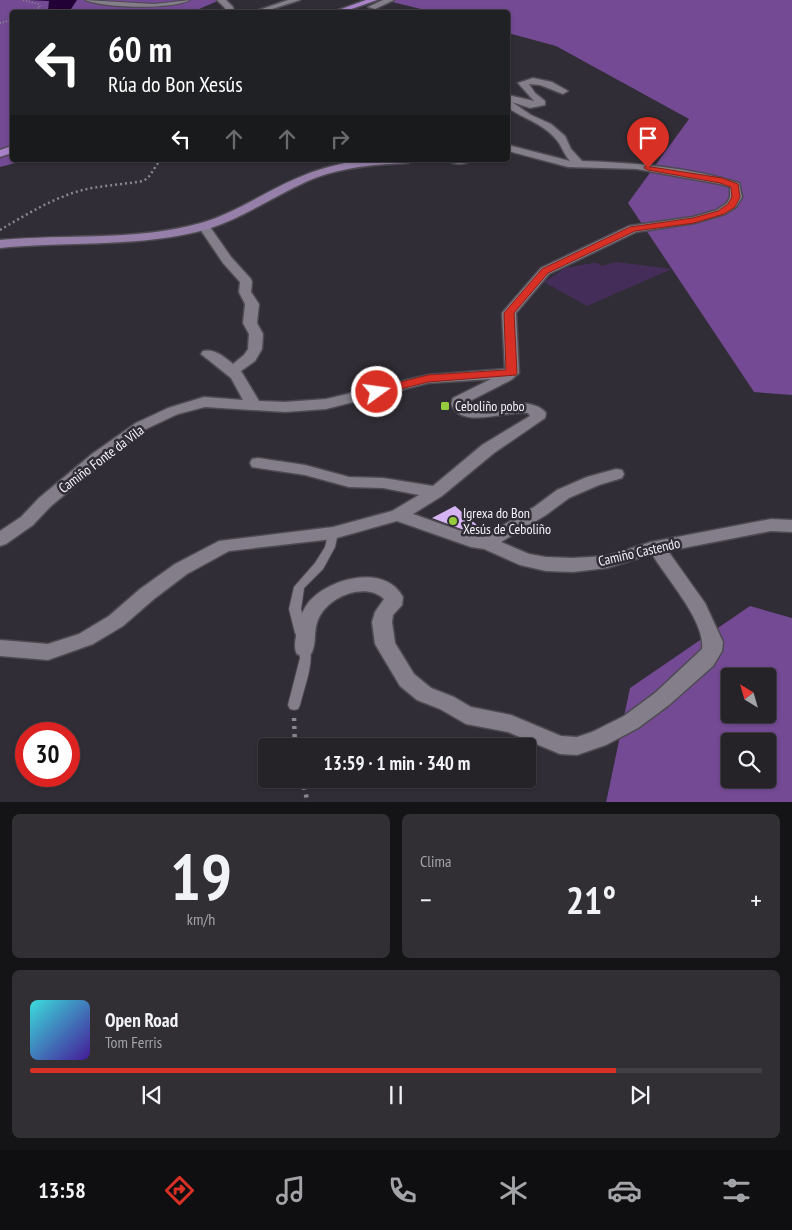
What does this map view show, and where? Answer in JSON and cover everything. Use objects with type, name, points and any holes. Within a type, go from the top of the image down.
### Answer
[{"type":"main road","points":[[333,10],[354,4],[373,2]]},
{"type":"main road","points":[[343,10],[373,2]]},
{"type":"main road","points":[[337,10],[354,4]]},
{"type":"main road","points":[[0,244],[27,241],[119,238],[164,234],[204,226],[323,172],[380,162]]},
{"type":"street","points":[[220,0],[230,10]]},
{"type":"street","points":[[264,10],[296,0]]},
{"type":"street","points":[[373,2],[390,0]]},
{"type":"street","points":[[510,99],[530,105],[542,103],[526,89],[523,83],[529,80],[542,81],[563,91]]},
{"type":"street","points":[[510,105],[528,117],[548,126],[561,138],[566,150],[580,165]]},
{"type":"street","points":[[510,149],[545,159]]},
{"type":"street","points":[[0,648],[22,652],[48,652],[86,639],[116,622],[147,594],[182,569],[225,545],[333,533],[398,515],[429,496],[488,449],[537,418],[538,413],[528,408],[469,414],[462,411],[458,406],[458,401],[465,396],[501,381],[512,373],[509,313],[545,271],[633,229],[694,220],[721,212],[732,205],[736,197],[735,185],[722,181],[636,166],[580,165],[510,155]]},
{"type":"street","points":[[204,226],[227,260],[246,282],[245,292],[252,304],[250,323],[256,334],[255,349],[250,358],[234,370]]},
{"type":"street","points":[[208,354],[234,370],[245,386],[253,405]]},
{"type":"street","name":"Camiño Fonte da Vila","points":[[0,540],[27,520],[45,502],[98,458],[141,426],[173,411],[204,402],[285,407],[326,404],[428,379],[512,373]]},
{"type":"street","points":[[258,463],[305,470],[349,482],[383,482],[429,496]]},
{"type":"street","points":[[486,542],[540,511],[563,494],[593,481],[616,474]]},
{"type":"street","name":"Camiño Castendo","points":[[398,515],[477,543],[486,542],[526,560],[546,564],[573,565],[607,562],[657,547],[771,525],[792,526]]},
{"type":"street","points":[[304,649],[308,619],[316,607],[339,591],[361,585],[378,585],[389,590],[394,597],[393,604],[384,612],[382,622],[385,644],[407,680],[424,694],[447,703],[466,714],[511,724],[560,745],[577,746],[598,739],[631,722],[662,699],[706,660],[712,651],[713,642],[696,603],[668,566],[657,547]]},
{"type":"lane","points":[[87,0],[152,5],[181,4],[188,0]]},
{"type":"lane","points":[[294,705],[306,658],[295,609],[299,587],[319,566],[330,547],[333,533]]},
{"type":"path","points":[[23,0],[38,4],[40,7],[35,10]]},
{"type":"path","points":[[0,230],[31,210],[54,199],[92,189],[143,181],[148,178],[159,162]]},
{"type":"path","points":[[293,738],[294,705]]},
{"type":"path","points":[[304,788],[308,802]]},
{"type":"shaded area","points":[[0,0],[220,0],[197,10],[10,10],[10,162],[19,162],[0,167]]},
{"type":"shaded area","points":[[28,0],[77,0],[70,10],[48,10],[49,1]]},
{"type":"shaded area","points":[[384,0],[792,0],[792,395],[754,392],[628,203],[689,119],[556,46],[510,34],[510,10],[425,10]]},
{"type":"shaded area","points":[[616,262],[672,269],[587,306],[544,282],[565,268],[593,263],[602,266]]},
{"type":"shaded area","points":[[750,606],[792,618],[792,802],[606,802],[630,688]]},
{"type":"building","name":"Igrexa do Bon Xesús de Ceboliño","points":[[455,506],[484,531],[477,535],[432,518]]},
{"type":"place","name":"Ceboliño pobo","points":[[445,406]]},
{"type":"place","name":"Igrexa do Bon Xesús de Ceboliño","points":[[453,521]]},
{"type":"route","points":[[377,392],[428,379],[512,373],[508,327],[509,313],[545,271],[633,229],[694,220],[721,212],[732,205],[736,197],[735,185],[704,177],[648,168]]}]
